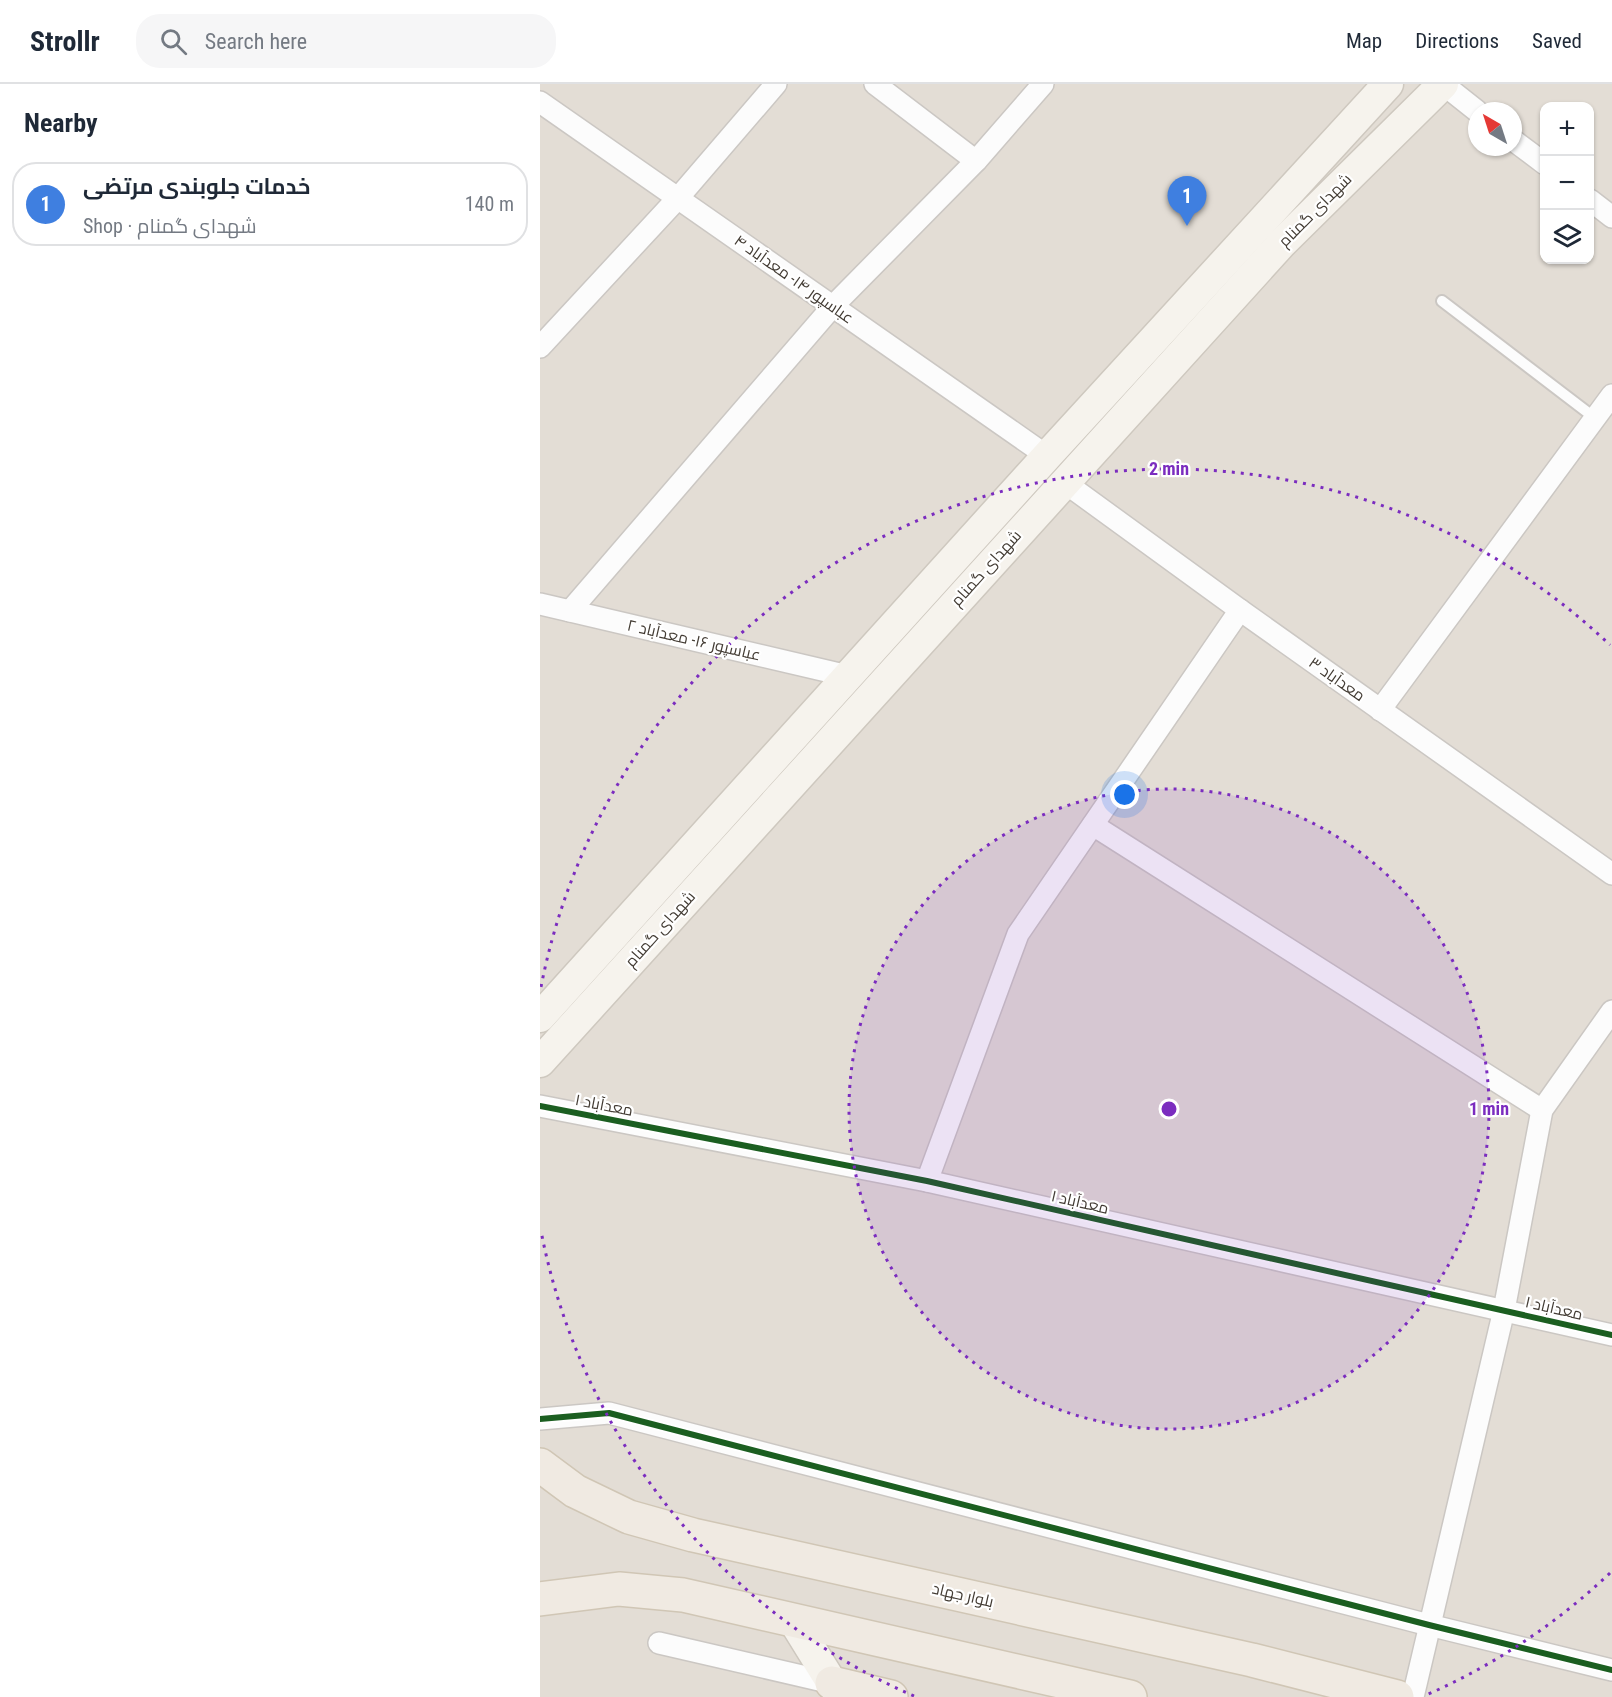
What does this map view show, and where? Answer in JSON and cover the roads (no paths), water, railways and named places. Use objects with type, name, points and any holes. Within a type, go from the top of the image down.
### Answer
[{"type":"main road","name":"شهدای گمنام","points":[[540,1017],[1047,456],[1388,84]]},
{"type":"main road","name":"شهدای گمنام","points":[[540,1062],[1282,243],[1443,84]]},
{"type":"main road","name":"بلوار جهاد","points":[[540,1466],[574,1491],[629,1517],[682,1532],[1252,1660],[1397,1697]]},
{"type":"main road","points":[[540,1599],[619,1589],[683,1595],[1130,1697]]},
{"type":"main road","points":[[793,1620],[832,1683],[891,1697]]},
{"type":"street","points":[[540,347],[678,198],[776,84]]},
{"type":"street","points":[[875,84],[976,161]]},
{"type":"street","points":[[570,611],[833,306],[976,161],[1043,84]]},
{"type":"street","points":[[1443,84],[1468,104]]},
{"type":"street","name":"عباسپور ۱۴- معدآباد ۴","points":[[540,102],[1047,456]]},
{"type":"street","points":[[1522,147],[1540,160]]},
{"type":"street","points":[[1594,203],[1612,218]]},
{"type":"street","points":[[1380,710],[1612,395]]},
{"type":"street","name":"معدآباد ۳","points":[[1064,482],[1612,874]]},
{"type":"street","name":"عباسپور ۱۶- معدآباد ۲","points":[[540,604],[848,676]]},
{"type":"street","points":[[927,1181],[1018,934],[1240,610]]},
{"type":"street","points":[[1093,825],[1542,1110]]},
{"type":"street","points":[[1413,1697],[1504,1310],[1542,1110],[1612,1011]]},
{"type":"street","name":"معدآباد ۱","points":[[540,1106],[927,1181],[1612,1335]]},
{"type":"street","points":[[540,1419],[609,1413],[1612,1670]]},
{"type":"street","points":[[659,1643],[832,1683]]},
{"type":"lane","points":[[1442,302],[1595,418]]},
{"type":"place","name":"خدمات جلوبندی مرتضی","points":[[1187,226]]}]
